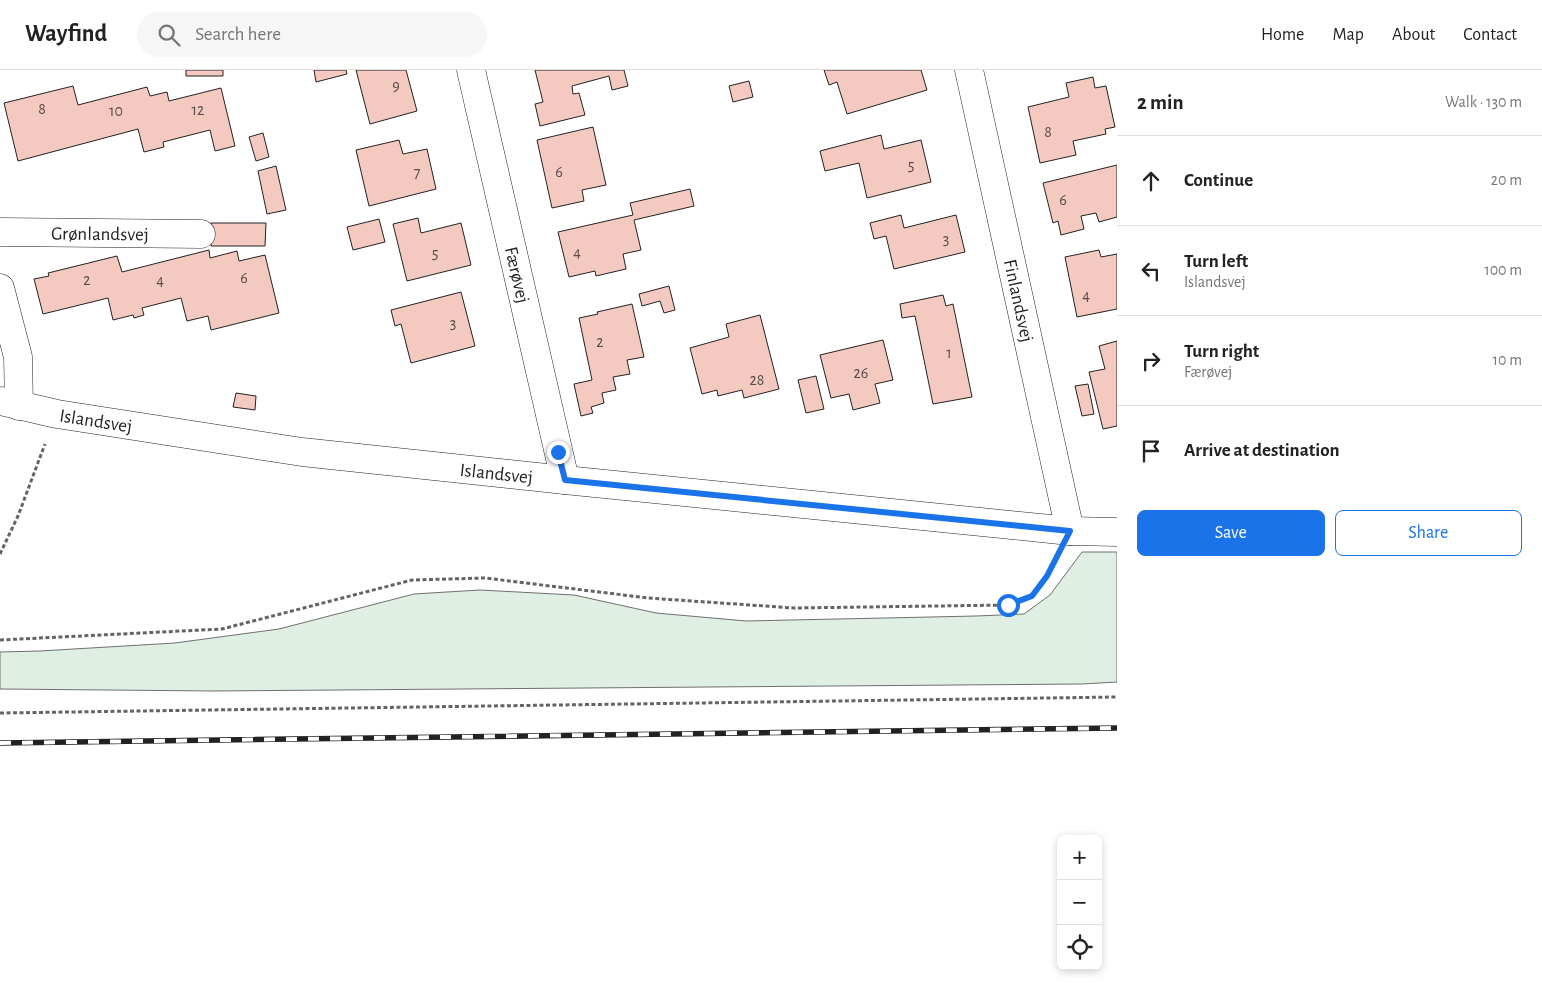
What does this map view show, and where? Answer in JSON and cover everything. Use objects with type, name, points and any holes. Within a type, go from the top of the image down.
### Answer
[{"type":"street","name":"Færøvej","points":[[471,70],[565,480]]},
{"type":"street","name":"Finlandsvej","points":[[969,70],[1070,531]]},
{"type":"street","name":"Grønlandsvej","points":[[0,232],[201,234]]},
{"type":"street","points":[[0,288],[18,357],[10,404]]},
{"type":"street","name":"Islandsvej","points":[[10,404],[56,414],[302,452],[1070,531],[1117,532]]},
{"type":"path","points":[[0,554],[18,516],[56,414]]},
{"type":"path","points":[[0,640],[222,629],[412,580],[485,578],[648,598],[794,608],[1008,605],[1032,596],[1047,576],[1070,531]]},
{"type":"path","points":[[0,713],[1117,697]]},
{"type":"green space","points":[[1082,552],[1117,552],[1117,682],[1082,684],[214,691],[0,689],[0,652],[175,643],[279,629],[414,594],[480,590],[574,595],[656,613],[746,621],[1024,614],[1050,595]]},
{"type":"building","points":[[186,70],[223,70],[223,76],[186,76]]},
{"type":"building","points":[[314,70],[346,70],[347,74],[316,82]]},
{"type":"building","points":[[356,70],[406,70],[417,111],[370,124]]},
{"type":"building","points":[[535,70],[624,70],[628,86],[612,90],[609,76],[572,86],[573,94],[579,93],[585,115],[540,126],[535,104],[543,102]]},
{"type":"building","points":[[824,70],[921,70],[927,90],[847,114],[837,82],[829,85]]},
{"type":"building","points":[[1093,77],[1095,88],[1106,86],[1115,127],[1105,129],[1106,134],[1073,141],[1076,155],[1040,163],[1028,107],[1069,97],[1066,83]]},
{"type":"building","points":[[749,81],[753,97],[733,102],[729,86]]},
{"type":"building","points":[[73,86],[78,105],[147,87],[150,96],[167,92],[169,101],[221,88],[235,146],[215,151],[210,130],[163,142],[164,147],[144,152],[138,129],[18,161],[4,103]]},
{"type":"building","points":[[593,127],[606,185],[582,190],[584,201],[552,208],[537,140]]},
{"type":"building","points":[[263,133],[269,157],[256,161],[249,137]]},
{"type":"building","points":[[881,135],[884,149],[921,140],[931,182],[867,198],[859,163],[825,171],[820,151]]},
{"type":"building","points":[[399,140],[403,154],[427,149],[436,189],[369,206],[356,150]]},
{"type":"building","points":[[1117,165],[1117,217],[1099,222],[1096,213],[1081,216],[1084,229],[1061,235],[1058,221],[1053,223],[1043,183]]},
{"type":"building","points":[[276,166],[286,210],[267,214],[258,171]]},
{"type":"building","points":[[690,189],[694,206],[634,220],[641,250],[623,254],[626,269],[596,276],[595,271],[569,277],[558,232],[633,215],[630,203]]},
{"type":"building","points":[[901,215],[904,228],[956,215],[965,252],[894,269],[886,236],[874,239],[870,223]]},
{"type":"building","points":[[418,218],[421,233],[461,223],[471,265],[407,281],[393,224]]},
{"type":"building","points":[[379,219],[385,242],[353,250],[347,227]]},
{"type":"building","points":[[211,223],[266,223],[265,246],[211,246]]},
{"type":"building","points":[[209,250],[210,258],[237,251],[239,261],[265,255],[279,313],[211,330],[208,316],[187,321],[181,298],[142,308],[144,315],[134,318],[133,315],[113,320],[108,298],[43,314],[34,279],[49,276],[48,273],[117,256],[122,272]]},
{"type":"building","points":[[1099,250],[1101,257],[1117,254],[1117,309],[1077,317],[1065,257]]},
{"type":"building","points":[[669,286],[675,310],[664,313],[660,301],[642,306],[639,294]]},
{"type":"building","points":[[461,292],[475,346],[411,363],[401,324],[395,326],[391,310]]},
{"type":"building","points":[[943,295],[946,306],[953,304],[972,397],[933,404],[915,316],[902,318],[900,304]]},
{"type":"building","points":[[632,304],[644,357],[627,360],[630,374],[613,377],[616,390],[602,393],[604,403],[591,407],[593,413],[581,416],[574,384],[592,380],[579,318]]},
{"type":"building","points":[[760,315],[779,389],[744,398],[742,390],[718,396],[717,390],[702,394],[690,348],[729,337],[726,324]]},
{"type":"building","points":[[883,340],[893,380],[875,384],[880,403],[853,410],[849,394],[831,398],[820,355]]},
{"type":"building","points":[[1117,341],[1117,426],[1103,429],[1089,372],[1105,369],[1099,346]]},
{"type":"building","points":[[816,376],[824,409],[806,413],[798,380]]},
{"type":"building","points":[[1088,384],[1094,414],[1082,416],[1075,386]]},
{"type":"building","points":[[236,393],[256,396],[255,410],[233,407]]},
{"type":"railway","points":[[0,743],[1117,728]]},
{"type":"route","points":[[558,452],[565,480],[1070,531],[1047,576],[1032,596],[1008,605]]}]
